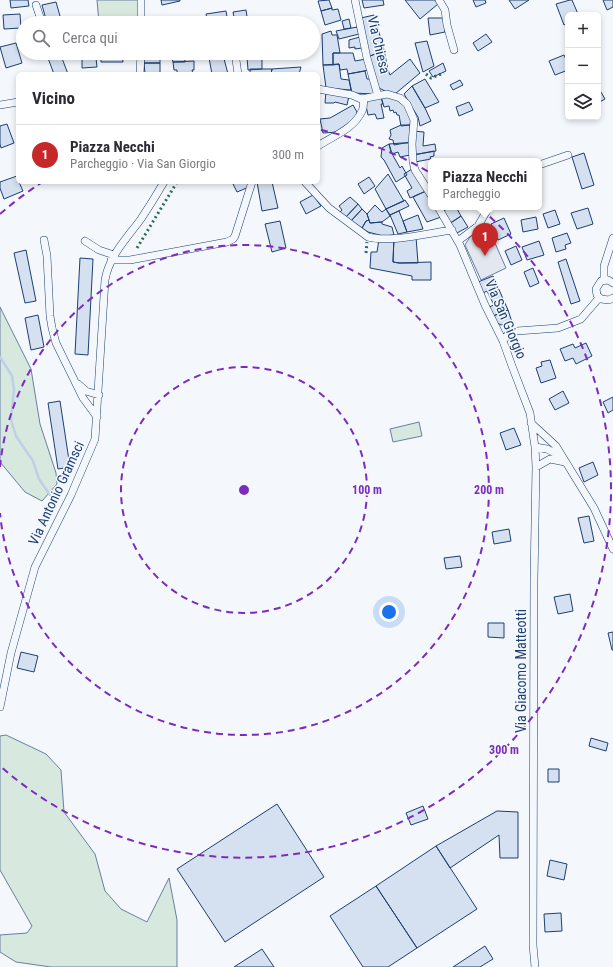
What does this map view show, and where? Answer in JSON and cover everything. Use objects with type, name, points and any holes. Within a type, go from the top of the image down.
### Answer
[{"type":"street","points":[[141,0],[141,16]]},
{"type":"street","name":"Via Chiesa","points":[[355,0],[367,58],[378,96]]},
{"type":"street","points":[[439,0],[445,10],[447,25],[454,50]]},
{"type":"street","points":[[36,4],[40,16]]},
{"type":"street","points":[[140,72],[141,60]]},
{"type":"street","points":[[236,60],[238,72]]},
{"type":"street","points":[[320,90],[352,95],[361,99],[387,94],[400,98],[407,104],[414,120],[412,144],[413,162],[415,170],[428,190]]},
{"type":"street","points":[[320,145],[345,130],[355,121],[362,110],[364,99]]},
{"type":"street","points":[[0,105],[16,102]]},
{"type":"street","points":[[542,164],[568,155]]},
{"type":"street","name":"Via Antonio Gramsci","points":[[0,707],[11,654],[35,567],[71,495],[95,439],[106,269],[163,184]]},
{"type":"street","points":[[85,241],[113,257],[130,260],[231,241],[235,236],[251,184]]},
{"type":"street","points":[[307,184],[329,208],[368,237],[375,239],[393,239],[452,230]]},
{"type":"street","name":"Via San Giorgio","points":[[440,210],[458,241],[485,304],[503,341],[530,413],[535,447]]},
{"type":"street","points":[[458,241],[478,226],[487,210]]},
{"type":"street","points":[[604,280],[604,266],[613,238]]},
{"type":"street","points":[[44,240],[47,256],[52,328],[56,343],[83,398],[97,417]]},
{"type":"street","points":[[613,283],[611,281],[604,280],[596,286],[596,292],[599,298],[604,300],[613,298]]},
{"type":"street","points":[[503,341],[509,333],[518,330],[558,328],[581,319],[599,298]]},
{"type":"street","points":[[76,383],[86,390],[99,395]]},
{"type":"street","points":[[531,422],[556,446],[591,503],[613,549]]},
{"type":"street","points":[[535,447],[547,449],[563,459]]},
{"type":"street","name":"Via Giacomo Matteotti","points":[[535,447],[533,929],[535,967]]},
{"type":"street","points":[[536,467],[550,459],[563,459]]},
{"type":"shaded area","points":[[97,0],[138,0],[138,16],[98,16]]},
{"type":"shaded area","points":[[487,225],[506,268],[481,280],[465,245],[470,237]]},
{"type":"shaded area","points":[[0,307],[31,369],[40,424],[56,473],[57,484],[42,501],[25,492],[0,462]]},
{"type":"shaded area","points":[[419,422],[422,436],[393,442],[390,429]]},
{"type":"shaded area","points":[[6,735],[46,754],[61,770],[64,812],[95,854],[105,891],[121,909],[147,922],[169,878],[177,920],[177,967],[51,967],[16,962],[0,952],[0,935],[27,933],[32,926],[0,870],[0,736]]},
{"type":"building","points":[[10,0],[28,0],[29,6],[11,8]]},
{"type":"building","points":[[161,0],[180,0],[180,1],[162,5]]},
{"type":"building","points":[[329,0],[332,8],[321,11],[318,1]]},
{"type":"building","points":[[362,0],[383,0],[384,5],[364,8]]},
{"type":"building","points":[[405,0],[435,0],[438,4],[420,19]]},
{"type":"building","points":[[473,0],[485,0],[486,3],[476,7]]},
{"type":"building","points":[[509,0],[529,0],[515,9]]},
{"type":"building","points":[[572,0],[577,12],[565,12],[564,25],[556,4]]},
{"type":"building","points":[[603,0],[613,0],[613,7],[607,10]]},
{"type":"building","points":[[56,2],[60,16],[45,16],[42,5]]},
{"type":"building","points":[[332,8],[332,10],[338,9],[341,20],[325,25],[321,11]]},
{"type":"building","points":[[246,10],[247,16],[234,16],[233,12]]},
{"type":"building","points":[[226,11],[227,16],[206,16],[206,14]]},
{"type":"building","points":[[20,14],[20,16],[16,16],[16,28],[4,29],[3,15]]},
{"type":"building","points":[[374,15],[384,50],[368,57],[361,18]]},
{"type":"building","points":[[428,18],[444,18],[445,32],[430,35]]},
{"type":"building","points":[[349,19],[351,28],[344,29],[342,21]]},
{"type":"building","points":[[357,27],[359,34],[339,39],[336,31]]},
{"type":"building","points":[[331,31],[332,35],[337,35],[340,53],[333,53],[333,65],[323,65],[322,34]]},
{"type":"building","points":[[486,34],[492,42],[478,51],[473,43]]},
{"type":"building","points":[[360,37],[362,48],[349,48],[349,40]]},
{"type":"building","points":[[427,41],[434,66],[423,72],[415,43]]},
{"type":"building","points":[[16,43],[16,60],[21,60],[22,63],[6,68],[0,47]]},
{"type":"building","points":[[384,50],[390,75],[410,59],[420,73],[395,94],[377,87],[368,57]]},
{"type":"building","points":[[333,53],[353,53],[355,61],[366,59],[369,70],[348,74],[347,69],[340,70],[339,64],[333,65]]},
{"type":"building","points":[[564,55],[565,71],[555,75],[549,61]]},
{"type":"building","points":[[49,60],[63,60],[67,72],[53,72]]},
{"type":"building","points":[[82,60],[96,60],[97,67],[82,68]]},
{"type":"building","points":[[101,60],[123,60],[123,62],[101,62]]},
{"type":"building","points":[[144,60],[160,60],[160,63],[144,63]]},
{"type":"building","points":[[172,60],[185,60],[185,62],[173,62]]},
{"type":"building","points":[[209,60],[224,60],[227,72],[212,72]]},
{"type":"building","points":[[247,60],[262,60],[262,69],[248,70]]},
{"type":"building","points":[[194,61],[194,70],[192,70],[192,72],[177,72],[177,70],[174,70],[173,62]]},
{"type":"building","points":[[144,63],[160,63],[160,72],[145,72]]},
{"type":"building","points":[[443,63],[446,71],[433,77],[429,71]]},
{"type":"building","points":[[339,64],[341,79],[349,80],[351,90],[326,88],[323,65]]},
{"type":"building","points":[[301,67],[300,72],[271,72],[272,69]]},
{"type":"building","points":[[250,69],[272,69],[271,72],[250,72]]},
{"type":"building","points":[[365,71],[367,79],[372,79],[375,94],[352,93],[348,74]]},
{"type":"building","points":[[425,79],[439,102],[425,108],[412,86]]},
{"type":"building","points":[[460,80],[463,85],[453,90],[450,85]]},
{"type":"building","points":[[412,86],[431,121],[420,126],[418,117],[404,94]]},
{"type":"building","points":[[326,91],[349,96],[347,105],[335,102],[325,103]]},
{"type":"building","points":[[601,92],[605,99],[601,101]]},
{"type":"building","points":[[381,97],[384,118],[377,119],[375,114],[368,115],[365,101]]},
{"type":"building","points":[[381,97],[393,97],[406,107],[411,121],[410,125],[401,126],[399,115],[397,115],[396,112],[394,113],[393,110],[390,111],[389,106],[384,107]]},
{"type":"building","points":[[469,102],[473,110],[459,116],[456,107]]},
{"type":"building","points":[[353,105],[357,112],[355,119],[338,132],[323,133],[320,119],[330,118]]},
{"type":"building","points":[[7,124],[14,143],[1,148],[0,126]]},
{"type":"building","points":[[401,125],[410,125],[410,142],[394,145],[393,140],[389,139],[391,135],[390,130]]},
{"type":"building","points":[[414,131],[424,132],[423,146],[435,144],[436,151],[413,155]]},
{"type":"building","points":[[409,143],[410,155],[400,157],[398,152],[392,154],[389,144]]},
{"type":"building","points":[[389,144],[391,152],[400,168],[402,166],[407,175],[396,182],[381,157],[382,148]]},
{"type":"building","points":[[434,151],[434,156],[428,158],[428,160],[415,162],[413,155]]},
{"type":"building","points":[[584,153],[594,185],[582,189],[572,157]]},
{"type":"building","points":[[412,169],[426,191],[410,198],[407,191],[412,188],[404,174]]},
{"type":"building","points":[[388,174],[404,201],[386,209],[375,189]]},
{"type":"building","points":[[16,176],[16,184],[20,184],[23,191],[4,199],[0,188],[0,182]]},
{"type":"building","points":[[369,177],[375,186],[364,194],[358,184]]},
{"type":"building","points":[[233,184],[248,184],[249,187],[237,192]]},
{"type":"building","points":[[257,184],[272,184],[278,208],[262,211]]},
{"type":"building","points":[[426,191],[428,194],[428,210],[437,210],[441,217],[427,222],[413,197]]},
{"type":"building","points":[[313,195],[321,206],[306,214],[300,202]]},
{"type":"building","points":[[350,197],[358,204],[346,217],[340,212],[342,210],[339,206]]},
{"type":"building","points":[[405,200],[409,206],[390,215],[386,209]]},
{"type":"building","points":[[358,204],[362,209],[351,221],[346,217]]},
{"type":"building","points":[[375,205],[382,212],[386,209],[390,216],[382,222],[370,223],[367,214]]},
{"type":"building","points":[[588,208],[593,224],[577,229],[571,213]]},
{"type":"building","points":[[362,209],[367,214],[369,220],[366,221],[362,228],[351,221]]},
{"type":"building","points":[[445,210],[458,210],[461,216],[449,224],[442,212]]},
{"type":"building","points":[[555,210],[560,224],[548,228],[543,214]]},
{"type":"building","points":[[399,211],[407,232],[398,234],[390,215]]},
{"type":"building","points":[[418,215],[423,229],[407,232],[403,221]]},
{"type":"building","points":[[461,216],[468,227],[457,233],[449,224]]},
{"type":"building","points":[[536,217],[538,229],[523,232],[521,220]]},
{"type":"building","points":[[504,218],[511,234],[498,240],[491,224]]},
{"type":"building","points":[[369,220],[370,223],[382,222],[382,224],[392,227],[394,235],[383,236],[368,232],[362,228],[366,221]]},
{"type":"building","points":[[280,221],[286,248],[272,252],[265,224]]},
{"type":"building","points":[[567,233],[571,243],[565,245],[566,249],[556,252],[552,238]]},
{"type":"building","points":[[394,237],[393,262],[431,262],[431,280],[412,280],[412,276],[370,268],[371,252],[377,252],[379,239]]},
{"type":"building","points":[[394,237],[416,237],[418,263],[393,262]]},
{"type":"building","points":[[539,241],[544,255],[527,260],[522,247]]},
{"type":"building","points":[[516,246],[522,260],[511,265],[505,251]]},
{"type":"building","points":[[26,250],[36,301],[25,303],[14,253]]},
{"type":"building","points":[[80,258],[93,259],[88,355],[75,354]]},
{"type":"building","points":[[566,259],[580,301],[571,304],[558,262]]},
{"type":"building","points":[[533,268],[539,283],[530,287],[524,272]]},
{"type":"building","points":[[493,276],[508,310],[493,316],[489,307],[494,305],[487,291],[483,293],[478,282]]},
{"type":"building","points":[[508,310],[512,322],[501,325],[496,322],[493,316]]},
{"type":"building","points":[[38,315],[44,347],[31,350],[25,318]]},
{"type":"building","points":[[586,343],[592,356],[576,364],[573,358],[565,361],[560,349],[573,344],[575,348]]},
{"type":"building","points":[[550,360],[556,378],[541,383],[536,368],[542,366],[541,362]]},
{"type":"building","points":[[563,391],[569,403],[555,410],[549,399]]},
{"type":"building","points":[[613,397],[613,410],[608,413],[603,402]]},
{"type":"building","points":[[60,401],[70,467],[58,469],[48,403]]},
{"type":"building","points":[[514,428],[521,445],[506,450],[500,433]]},
{"type":"building","points":[[593,462],[598,475],[584,482],[579,468]]},
{"type":"building","points":[[589,516],[594,541],[584,543],[578,518]]},
{"type":"building","points":[[509,529],[511,541],[494,544],[492,532]]},
{"type":"building","points":[[460,556],[462,567],[446,569],[444,558]]},
{"type":"building","points":[[570,594],[573,611],[558,614],[554,597]]},
{"type":"building","points":[[488,623],[504,623],[504,638],[488,637]]},
{"type":"building","points":[[613,632],[613,650],[612,650],[608,633]]},
{"type":"building","points":[[21,652],[38,656],[34,672],[17,668]]},
{"type":"building","points":[[591,738],[608,743],[606,751],[589,746]]},
{"type":"building","points":[[548,769],[559,769],[559,782],[548,782]]},
{"type":"building","points":[[277,804],[324,877],[225,942],[177,869]]},
{"type":"building","points":[[423,806],[428,819],[411,825],[406,813]]},
{"type":"building","points":[[497,811],[518,812],[518,858],[500,858],[499,835],[450,868],[436,846]]},
{"type":"building","points":[[436,846],[477,909],[417,948],[376,886]]},
{"type":"building","points":[[550,860],[567,864],[564,880],[547,876]]},
{"type":"building","points":[[376,886],[417,948],[388,967],[363,967],[330,916]]},
{"type":"building","points":[[561,913],[562,931],[545,932],[544,914]]},
{"type":"building","points":[[485,946],[493,959],[480,967],[453,967]]},
{"type":"building","points":[[262,949],[274,967],[234,967]]},
{"type":"waterway","points":[[0,357],[12,376],[14,389],[11,420],[16,436],[33,461],[39,479],[50,495]]},
{"type":"hedge","points":[[426,74],[431,78],[444,73]]},
{"type":"hedge","points":[[137,248],[176,184]]},
{"type":"hedge","points":[[366,253],[367,242]]},
{"type":"place","name":"Piazza Necchi","points":[[485,256]]}]
